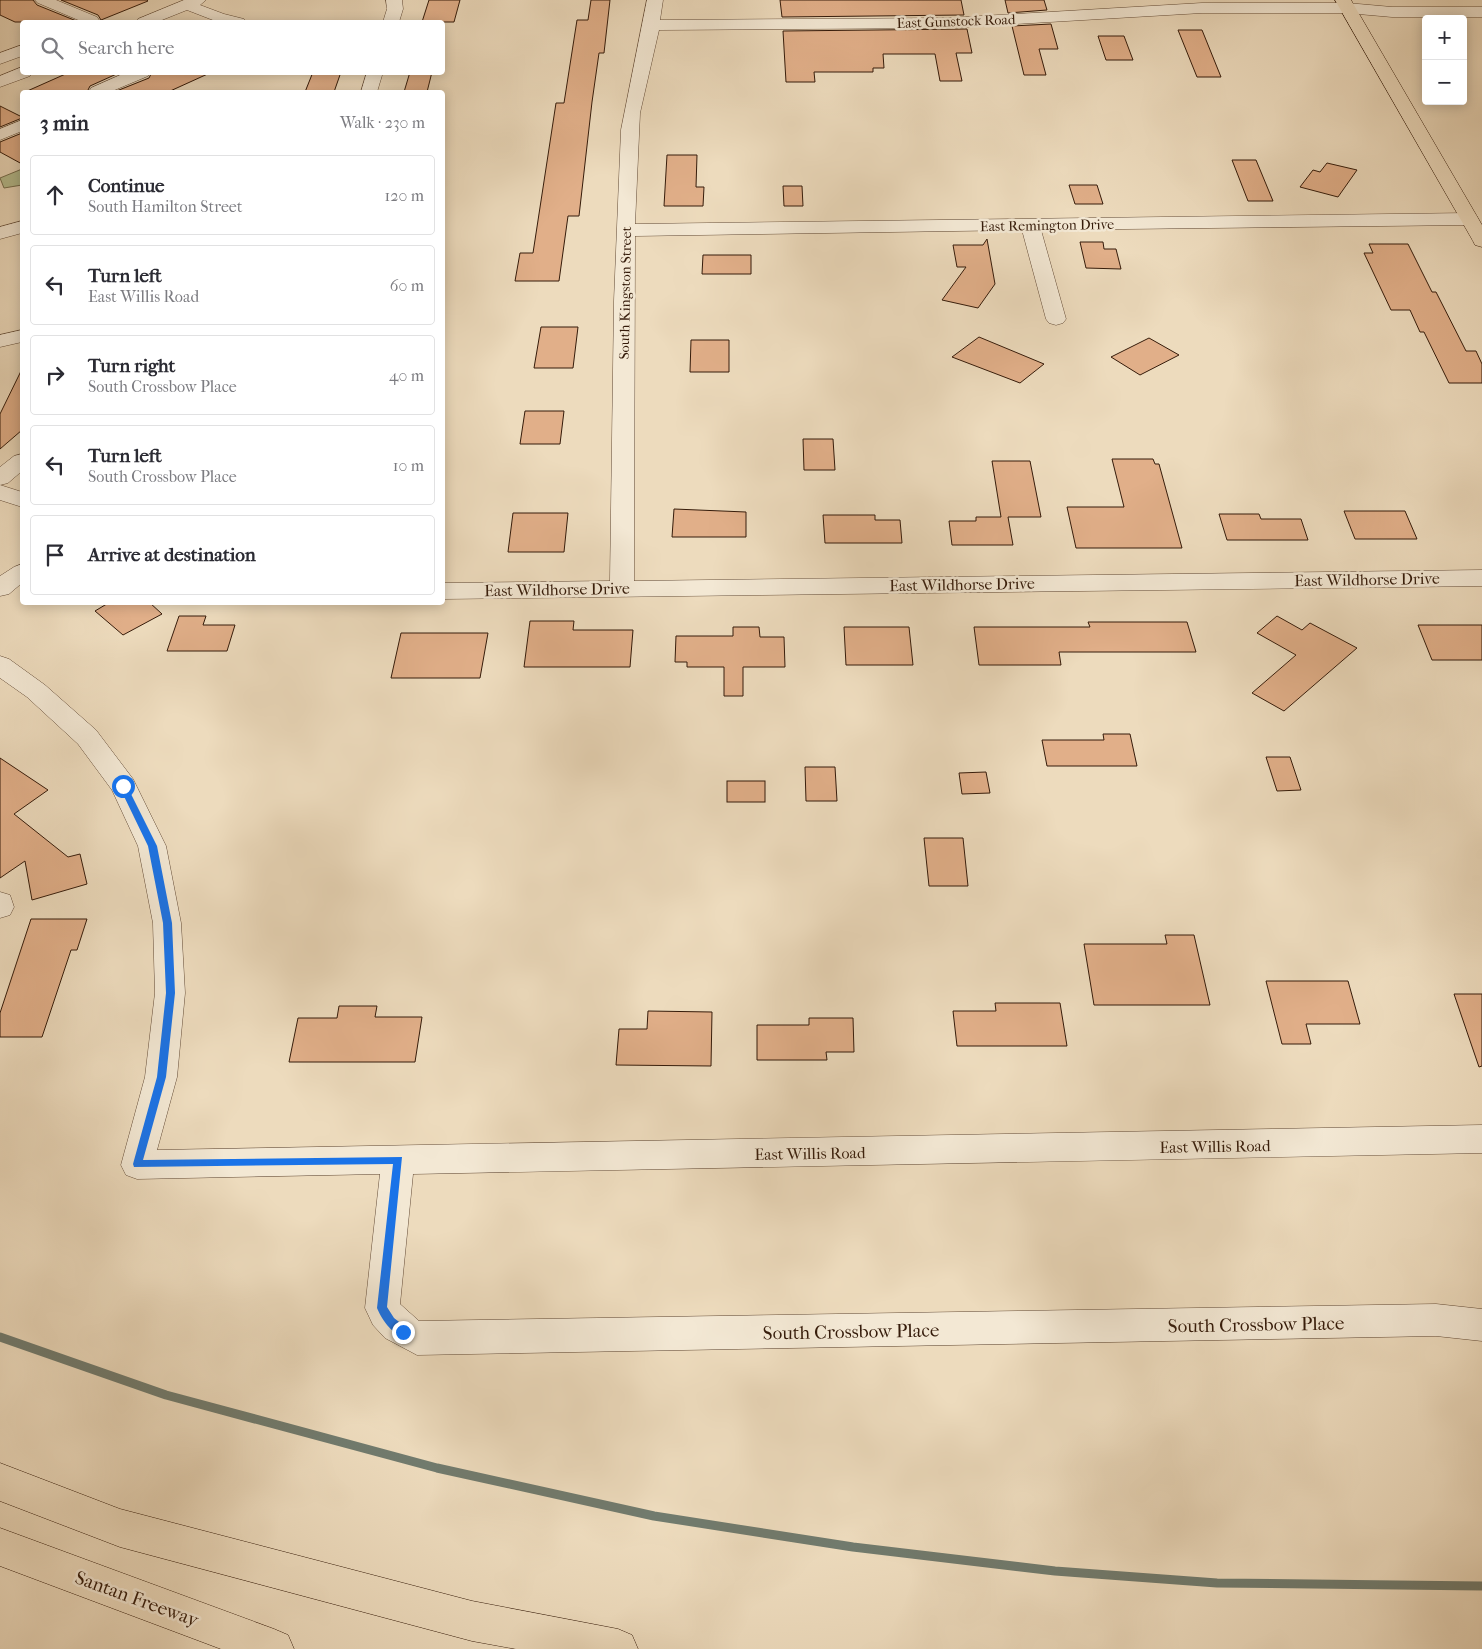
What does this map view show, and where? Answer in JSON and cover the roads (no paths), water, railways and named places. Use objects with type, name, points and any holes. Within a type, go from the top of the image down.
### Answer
[{"type":"main road","points":[[1345,4],[1482,241]]},
{"type":"main road","points":[[0,1482],[120,1528],[472,1621],[618,1649]]},
{"type":"main road","name":"Santan Freeway","points":[[0,1547],[274,1649]]},
{"type":"street","points":[[43,0],[85,20]]},
{"type":"street","points":[[392,20],[395,9],[394,0]]},
{"type":"street","name":"South Kingston Street","points":[[622,588],[625,230],[631,127],[639,80],[654,25],[655,0]]},
{"type":"street","points":[[149,20],[193,2],[219,18],[228,20]]},
{"type":"street","points":[[1345,4],[1470,3],[1482,5]]},
{"type":"street","points":[[1345,4],[1392,12],[1482,12]]},
{"type":"street","name":"East Gunstock Road","points":[[654,25],[948,23],[1202,8],[1345,4]]},
{"type":"street","points":[[0,59],[20,51]]},
{"type":"street","points":[[0,82],[20,74]]},
{"type":"street","points":[[102,90],[135,75]]},
{"type":"street","points":[[370,90],[374,75]]},
{"type":"street","points":[[0,135],[20,126]]},
{"type":"street","name":"East Remington Drive","points":[[625,230],[1469,219]]},
{"type":"street","points":[[1030,225],[1056,319]]},
{"type":"street","points":[[0,233],[20,228]]},
{"type":"street","points":[[0,341],[20,336]]},
{"type":"street","points":[[0,478],[20,463]]},
{"type":"street","points":[[0,492],[20,499]]},
{"type":"street","points":[[0,588],[20,573]]},
{"type":"street","name":"East Wildhorse Drive","points":[[445,591],[1482,578]]},
{"type":"street","name":"East Willis Road","points":[[0,665],[36,691],[87,737],[123,786],[152,846],[167,923],[170,993],[161,1077],[137,1164],[1482,1139]]},
{"type":"street","name":"South Crossbow Place","points":[[398,1160],[382,1308],[390,1322],[403,1332],[418,1338],[1436,1320],[1482,1325]]},
{"type":"waterway","points":[[0,1337],[166,1395],[437,1468],[654,1516],[853,1547],[1055,1571],[1217,1583],[1482,1586]]}]
